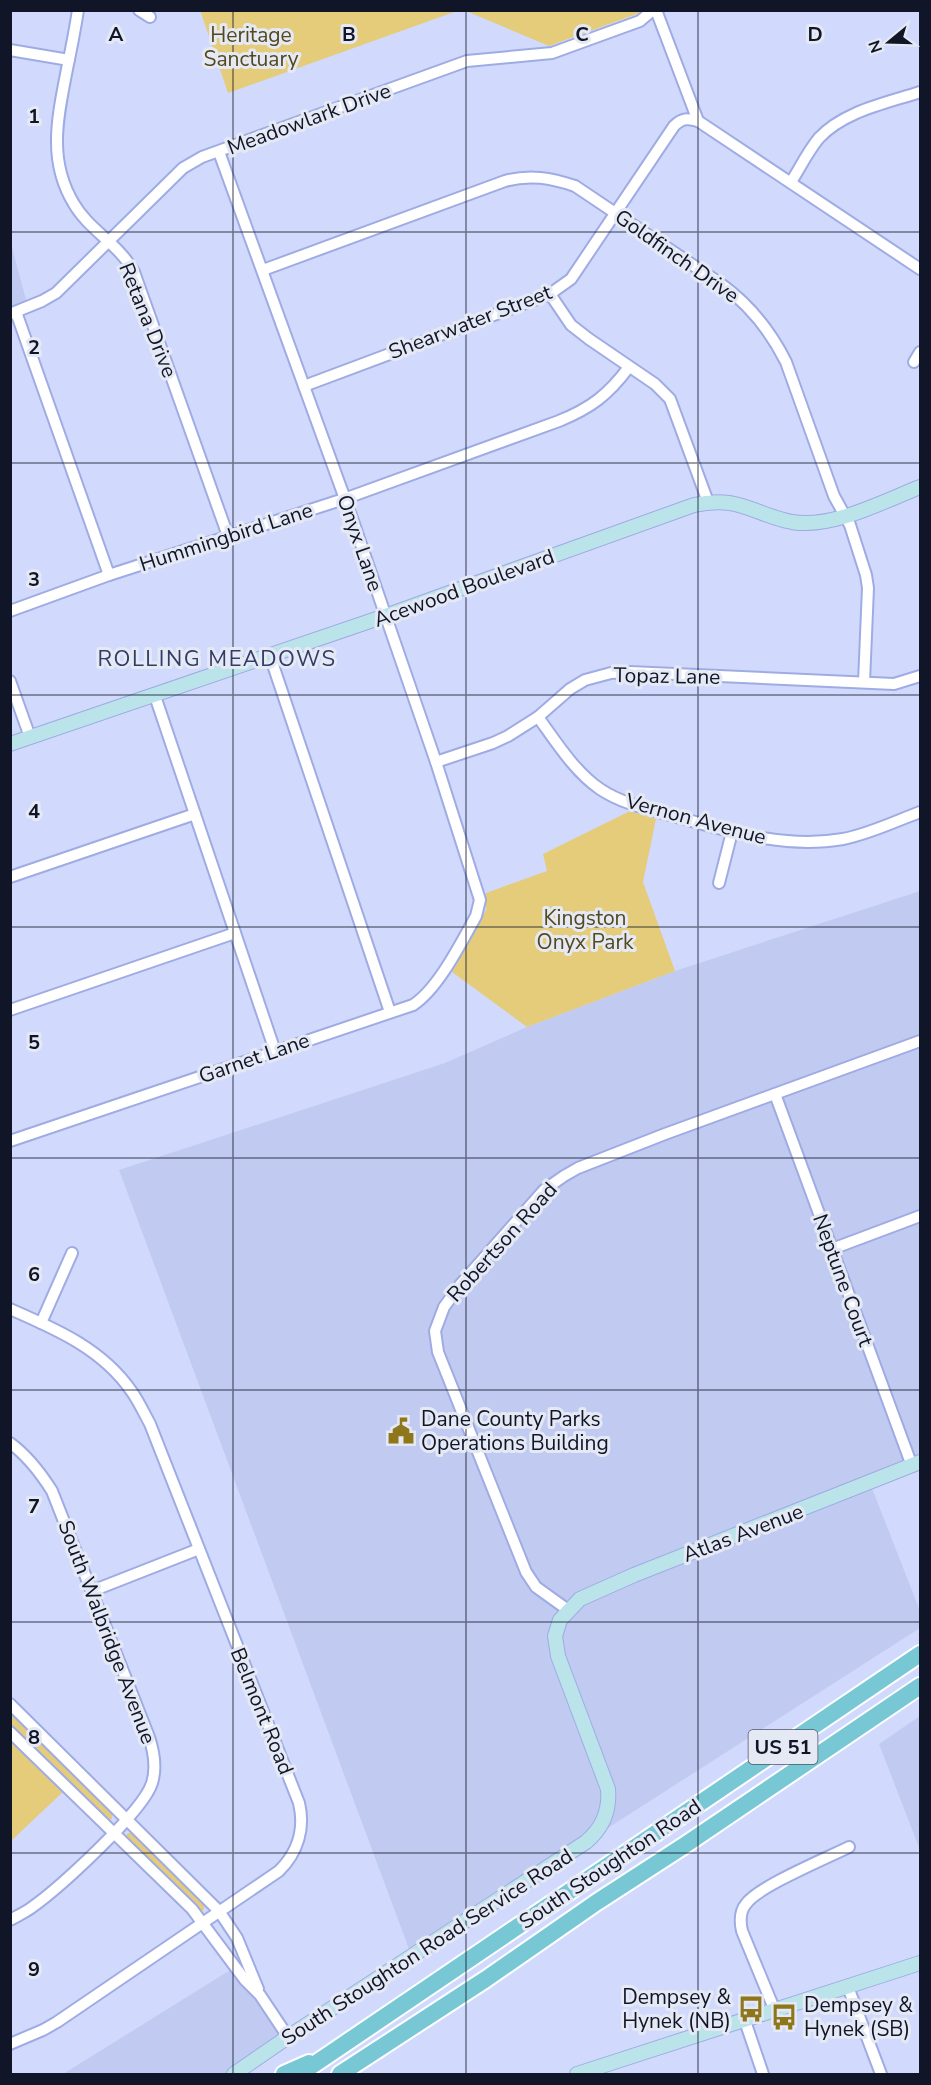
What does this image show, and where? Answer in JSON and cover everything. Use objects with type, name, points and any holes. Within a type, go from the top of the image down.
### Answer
[{"type":"main road","name":"South Stoughton Road","points":[[300,2074],[921,1654]]},
{"type":"main road","name":"South Stoughton Road","points":[[340,2074],[486,1979],[597,1902],[921,1686]]},
{"type":"main road","points":[[645,1841],[659,1862]]},
{"type":"main road","points":[[360,2074],[486,1979]]},
{"type":"main road","points":[[284,2074],[334,2051]]},
{"type":"street","name":"Retana Drive","points":[[78,10],[56,127],[57,158],[62,177],[74,204],[108,243],[128,261],[134,272],[228,536]]},
{"type":"street","points":[[140,10],[150,17]]},
{"type":"street","points":[[654,10],[698,121],[921,269]]},
{"type":"street","name":"Meadowlark Drive","points":[[13,313],[56,293],[183,168],[201,157],[467,61],[552,53],[640,21],[654,10]]},
{"type":"street","points":[[10,50],[69,60]]},
{"type":"street","points":[[791,182],[819,138],[837,123],[921,92]]},
{"type":"street","name":"Shearwater Street","points":[[304,386],[550,294],[571,279],[674,126],[687,118],[698,121]]},
{"type":"street","name":"Onyx Lane","points":[[219,152],[263,270],[436,762],[480,900],[476,916],[466,934]]},
{"type":"street","name":"Goldfinch Drive","points":[[263,270],[519,177],[551,178],[574,186],[735,294],[760,320],[777,344],[834,496],[850,525],[866,575],[864,682]]},
{"type":"street","points":[[550,294],[571,325],[661,388],[670,399],[708,502]]},
{"type":"street","points":[[13,313],[109,575]]},
{"type":"street","name":"Hummingbird Lane","points":[[10,611],[109,575],[344,499],[581,412],[614,386],[629,367]]},
{"type":"street","name":"Acewood Boulevard","points":[[10,744],[385,616],[694,505],[708,502],[730,502],[793,522],[820,522],[844,516],[921,487]]},
{"type":"street","points":[[270,656],[390,1012]]},
{"type":"street","name":"Topaz Lane","points":[[436,762],[493,743],[538,717],[570,689],[594,676],[630,672],[894,684],[921,676]]},
{"type":"street","points":[[10,681],[30,737]]},
{"type":"street","points":[[154,696],[275,1051]]},
{"type":"street","name":"Vernon Avenue","points":[[538,717],[580,772],[606,793],[643,807],[732,832],[783,842],[843,839],[921,812]]},
{"type":"street","points":[[10,877],[195,814]]},
{"type":"street","points":[[718,883],[732,832]]},
{"type":"street","points":[[10,1010],[235,933]]},
{"type":"street","name":"Garnet Lane","points":[[10,1141],[413,1005],[426,995],[466,934]]},
{"type":"street","name":"Robertson Road","points":[[568,1610],[536,1587],[526,1572],[438,1352],[435,1331],[441,1310],[545,1190],[564,1176],[632,1147],[921,1041]]},
{"type":"street","name":"Neptune Court","points":[[775,1094],[832,1249],[916,1464]]},
{"type":"street","points":[[832,1249],[921,1216]]},
{"type":"street","points":[[41,1323],[72,1253]]},
{"type":"street","name":"Belmont Road","points":[[10,1309],[91,1349],[132,1391],[150,1424],[299,1803],[302,1821],[296,1847],[284,1866],[204,1923],[50,2026],[10,2044]]},
{"type":"street","name":"South Walbridge Avenue","points":[[10,1443],[35,1466],[52,1491],[154,1754],[154,1774],[151,1785],[142,1801],[127,1819],[63,1881],[30,1909],[10,1920]]},
{"type":"street","name":"Atlas Avenue","points":[[568,1610],[580,1599],[592,1593],[916,1464]]},
{"type":"street","points":[[92,1591],[199,1549]]},
{"type":"street","name":"South Stoughton Road Service Road","points":[[234,2074],[586,1842],[602,1825],[608,1809],[608,1789],[558,1656],[555,1636],[560,1620],[568,1610]]},
{"type":"street","points":[[10,1704],[219,1911],[237,1938],[260,1995]]},
{"type":"street","points":[[10,1732],[204,1923],[245,1980],[260,1995],[288,2037]]},
{"type":"street","points":[[775,2011],[742,1931],[740,1923],[744,1906],[759,1892],[849,1847]]},
{"type":"street","points":[[577,2074],[921,1963]]},
{"type":"street","points":[[848,1987],[881,2074]]},
{"type":"street","points":[[745,2021],[763,2074]]},
{"type":"shaded area","points":[[10,240],[28,307],[10,314]]},
{"type":"shaded area","points":[[920,891],[920,1462],[870,1483],[920,1611],[920,1628],[586,1842],[412,1957],[119,1170],[445,1063],[527,1027],[675,971]]},
{"type":"shaded area","points":[[920,1716],[920,1850],[879,1744]]},
{"type":"shaded area","points":[[240,1964],[288,2037],[234,2074],[63,2074]]},
{"type":"green space","name":"Heritage Sanctuary","points":[[200,10],[457,10],[457,11],[228,93]]},
{"type":"green space","points":[[466,11],[645,11],[549,46]]},
{"type":"green space","name":"Kingston Onyx Park","points":[[630,811],[656,819],[643,882],[675,971],[527,1027],[452,972],[486,910],[486,893],[547,871],[543,854]]},
{"type":"green space","points":[[10,1713],[112,1813],[112,1819],[106,1820],[11,1726]]},
{"type":"green space","points":[[11,1736],[65,1790],[11,1841]]},
{"type":"green space","points":[[128,1833],[132,1833],[204,1904],[204,1910],[198,1912],[125,1838]]},
{"type":"place","name":"Dane County Parks Operations Building","points":[[401,1431]]},
{"type":"place","name":"Dempsey & Hynek (NB)","points":[[751,2009]]},
{"type":"place","name":"Dempsey & Hynek (SB)","points":[[784,2017]]},
{"type":"district","name":"ROLLING MEADOWS","points":[[217,658]]}]
